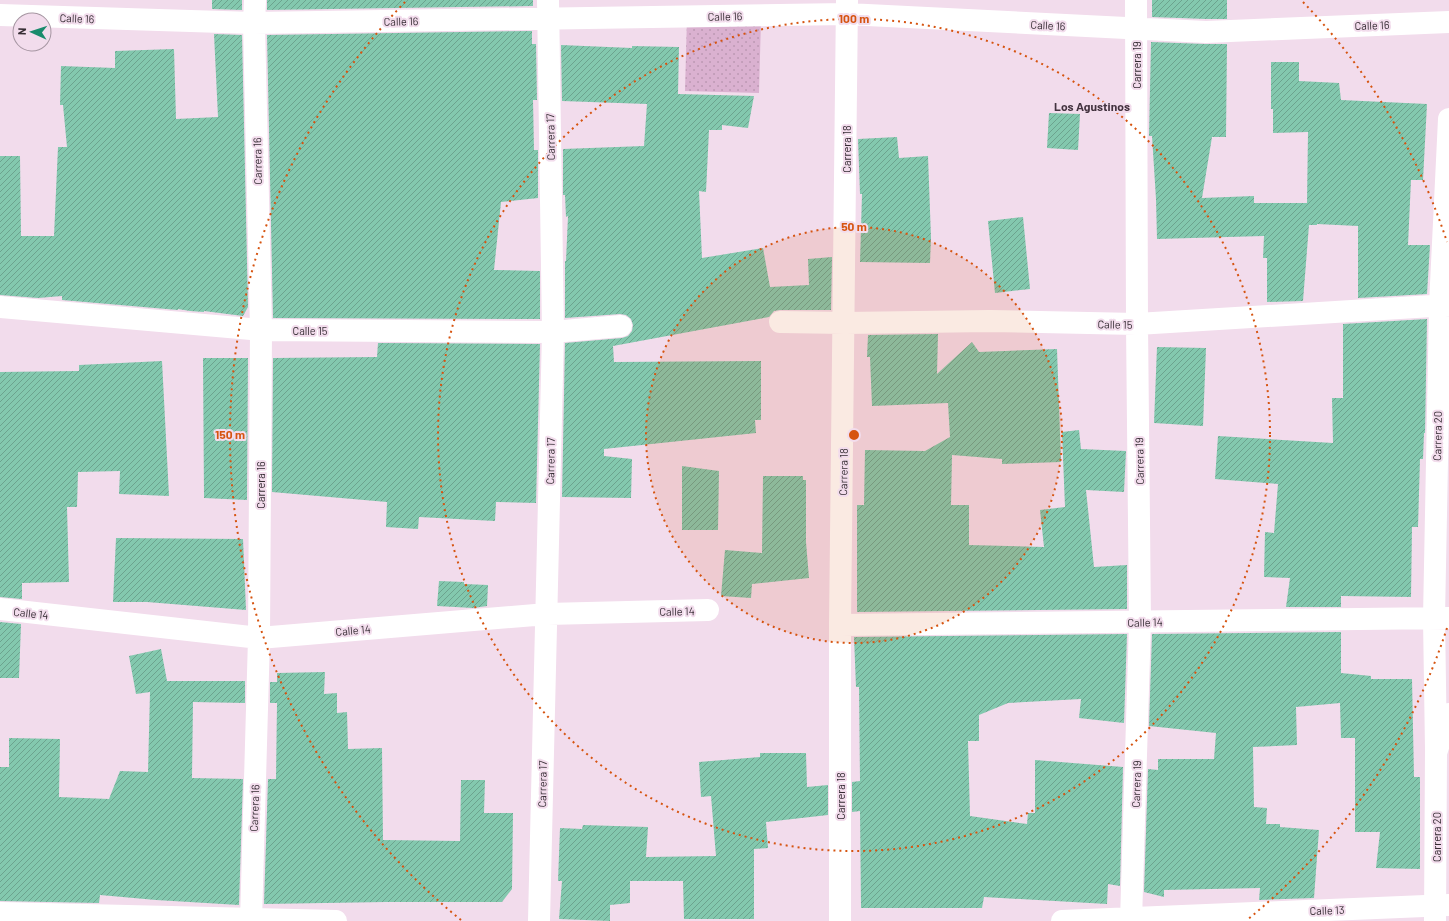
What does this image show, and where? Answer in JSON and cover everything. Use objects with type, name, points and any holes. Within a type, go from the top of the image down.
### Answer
[{"type":"street","name":"Carrera 16","points":[[251,920],[259,638],[261,330],[254,23],[255,0]]},
{"type":"street","name":"Carrera 19","points":[[1131,920],[1140,622],[1136,0]]},
{"type":"street","name":"Calle 16","points":[[0,16],[254,23],[548,10],[847,7],[1136,29],[1206,32],[1449,22]]},
{"type":"street","name":"Carrera 18","points":[[840,921],[840,626],[845,323],[847,7]]},
{"type":"street","name":"Carrera 17","points":[[539,921],[554,332],[548,10]]},
{"type":"street","name":"Carrera 20","points":[[1440,910],[1436,753],[1441,618],[1444,305],[1449,119]]},
{"type":"street","name":"Calle 15","points":[[780,322],[845,323],[990,321],[1137,324],[1444,305]]},
{"type":"street","name":"Calle 15","points":[[0,307],[261,330],[554,332],[621,326]]},
{"type":"street","name":"Calle 14","points":[[0,609],[259,638],[546,614],[708,610]]},
{"type":"street","name":"Calle 14","points":[[840,626],[1441,618]]},
{"type":"street","name":"Carrera 20","points":[[1436,753],[1449,714]]},
{"type":"street","name":"Calle 13","points":[[1062,921],[1440,910]]},
{"type":"street","points":[[0,913],[336,921]]},
{"type":"shaded area","points":[[687,17],[761,19],[759,93],[685,91]]},
{"type":"building","points":[[212,0],[242,0],[242,10],[212,9]]},
{"type":"building","points":[[267,0],[533,0],[533,6],[267,10]]},
{"type":"building","points":[[1152,0],[1227,0],[1227,19],[1152,17]]},
{"type":"building","points":[[532,31],[532,44],[536,44],[537,100],[533,100],[534,150],[538,150],[538,198],[501,202],[494,270],[540,271],[540,319],[273,318],[267,35]]},
{"type":"building","points":[[214,34],[242,35],[248,307],[243,316],[204,311],[62,300],[62,296],[38,298],[0,295],[0,156],[20,156],[21,236],[54,236],[58,147],[67,147],[63,105],[60,105],[61,66],[115,68],[115,51],[174,49],[176,119],[218,117]]},
{"type":"building","points":[[1151,42],[1227,44],[1226,137],[1212,137],[1202,198],[1254,196],[1254,203],[1307,203],[1308,132],[1273,133],[1273,109],[1271,109],[1271,62],[1299,62],[1299,81],[1339,83],[1341,100],[1427,104],[1423,180],[1411,180],[1408,245],[1430,245],[1427,294],[1358,298],[1358,226],[1309,225],[1303,301],[1267,302],[1267,258],[1263,258],[1264,236],[1157,239],[1152,136],[1149,136]]},
{"type":"building","points":[[561,45],[632,48],[632,46],[679,47],[678,94],[754,96],[748,128],[722,125],[722,130],[709,130],[706,192],[699,191],[702,258],[763,248],[770,287],[809,285],[808,259],[832,257],[831,310],[780,310],[774,311],[769,317],[613,346],[614,362],[761,361],[761,420],[755,420],[756,433],[604,449],[604,456],[632,459],[631,498],[562,497],[565,343],[622,338],[628,336],[632,331],[633,325],[631,319],[626,315],[620,314],[565,318],[565,261],[568,216],[566,217],[565,195],[563,195],[563,149],[644,146],[647,104],[562,101]]},
{"type":"building","points":[[1049,113],[1080,114],[1078,150],[1047,148]]},
{"type":"building","points":[[897,137],[899,158],[928,156],[931,238],[930,263],[860,262],[862,194],[860,194],[858,139]]},
{"type":"building","points":[[1023,217],[1030,289],[995,293],[988,221]]},
{"type":"building","points":[[1427,319],[1425,433],[1423,459],[1420,459],[1418,527],[1412,527],[1411,597],[1341,596],[1341,607],[1286,607],[1290,578],[1264,577],[1265,532],[1274,533],[1278,484],[1215,479],[1218,436],[1333,443],[1332,398],[1343,398],[1343,324]]},
{"type":"building","points":[[938,334],[937,374],[972,342],[979,352],[1057,349],[1061,462],[1002,464],[1002,459],[952,455],[951,505],[969,505],[969,545],[1044,547],[1040,510],[1065,507],[1062,432],[1079,430],[1081,449],[1126,451],[1124,492],[1086,490],[1094,567],[1127,565],[1127,609],[857,612],[857,505],[864,505],[865,450],[925,451],[950,437],[948,403],[872,406],[870,357],[867,357],[868,335]]},
{"type":"building","points":[[378,343],[540,344],[536,503],[496,502],[495,521],[419,517],[418,529],[386,527],[387,502],[272,492],[273,358],[377,357]]},
{"type":"building","points":[[1157,347],[1206,348],[1203,426],[1154,423]]},
{"type":"building","points":[[203,358],[248,358],[247,500],[204,498]]},
{"type":"building","points":[[162,361],[169,496],[119,494],[120,471],[78,472],[77,507],[67,507],[69,582],[22,583],[22,599],[0,597],[0,372],[79,371],[79,365]]},
{"type":"building","points":[[682,466],[719,471],[718,530],[682,530]]},
{"type":"building","points":[[763,476],[803,476],[803,480],[806,480],[806,542],[809,578],[752,584],[751,598],[721,596],[725,550],[762,553]]},
{"type":"building","points":[[116,538],[243,539],[246,610],[147,602],[113,602]]},
{"type":"building","points":[[439,581],[488,585],[487,606],[473,608],[437,606]]},
{"type":"building","points":[[0,622],[21,624],[19,678],[0,678]]},
{"type":"building","points":[[1341,632],[1341,673],[1371,676],[1371,679],[1412,679],[1414,777],[1420,777],[1420,869],[1376,868],[1380,832],[1355,832],[1355,738],[1341,738],[1340,703],[1296,707],[1297,745],[1253,747],[1254,807],[1267,808],[1266,824],[1280,824],[1280,827],[1319,830],[1314,898],[1259,900],[1260,888],[1164,890],[1164,897],[1144,892],[1148,769],[1158,770],[1158,759],[1214,759],[1216,733],[1149,726],[1152,634]]},
{"type":"building","points":[[1127,634],[1124,723],[1079,718],[1081,699],[1008,703],[979,715],[979,741],[968,741],[970,816],[1027,824],[1028,813],[1035,813],[1035,760],[1123,767],[1120,886],[1108,884],[1107,904],[984,897],[982,908],[861,908],[860,811],[852,812],[852,782],[860,781],[859,687],[856,687],[854,637]]},
{"type":"building","points":[[161,649],[167,681],[245,681],[245,703],[193,702],[192,778],[243,779],[239,905],[100,895],[99,903],[0,901],[0,767],[9,767],[9,738],[60,739],[59,797],[109,799],[120,771],[148,772],[150,692],[136,694],[129,656]]},
{"type":"building","points":[[325,672],[324,694],[337,693],[337,713],[347,712],[348,749],[382,748],[383,840],[460,841],[461,780],[485,780],[484,813],[513,813],[512,889],[502,902],[264,904],[268,779],[276,779],[277,703],[270,703],[270,682],[277,682],[277,673]]},
{"type":"building","points":[[760,753],[806,753],[807,787],[828,785],[828,815],[766,822],[768,848],[754,849],[754,919],[684,919],[683,881],[630,881],[630,903],[610,905],[610,921],[559,919],[562,881],[558,881],[560,828],[582,829],[583,825],[648,827],[646,857],[716,856],[711,796],[701,797],[699,762],[760,757]]},
{"type":"district","name":"Los Agustinos","points":[[1092,106]]}]
